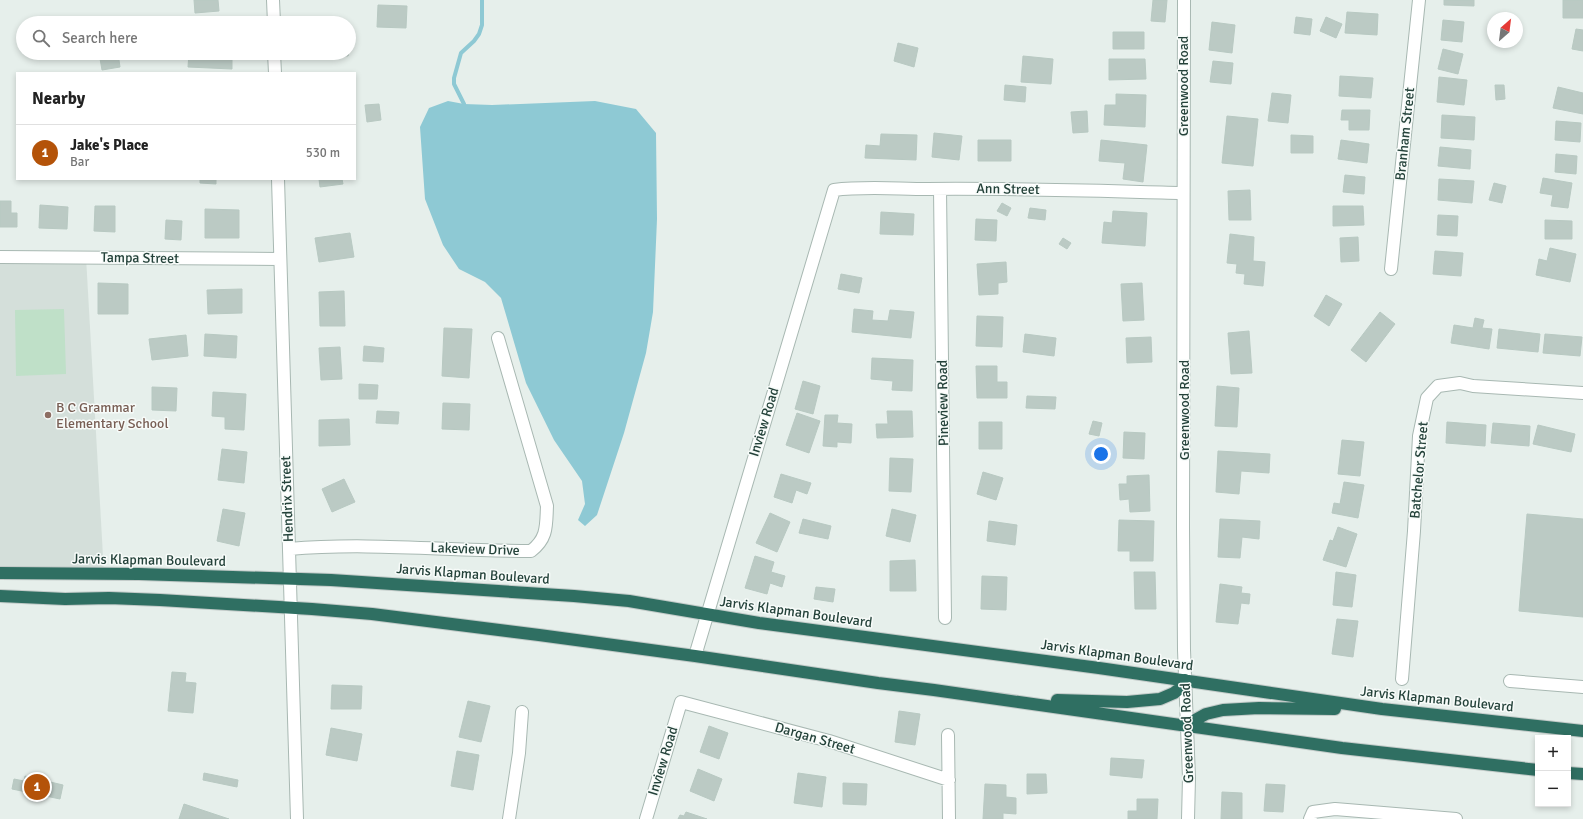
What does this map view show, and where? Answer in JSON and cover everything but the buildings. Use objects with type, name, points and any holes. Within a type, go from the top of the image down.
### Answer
[{"type":"highway","name":"Jarvis Klapman Boulevard","points":[[0,573],[139,574],[425,585],[629,601],[707,615],[1185,680],[1382,709],[1583,731]]},
{"type":"highway","points":[[0,596],[65,599],[109,598],[160,600],[291,607],[380,615],[695,656],[1342,748],[1535,770]]},
{"type":"highway","points":[[1005,700],[1127,702],[1160,699],[1174,693],[1179,689],[1185,680]]},
{"type":"highway","points":[[1186,725],[1199,717],[1213,712],[1235,709],[1382,709]]},
{"type":"highway","points":[[1571,773],[1583,774]]},
{"type":"street","points":[[273,0],[274,16]]},
{"type":"street","name":"Greenwood Road","points":[[1184,0],[1183,535],[1186,725],[1189,778],[1188,819]]},
{"type":"street","name":"Branham Street","points":[[1391,269],[1419,0]]},
{"type":"street","points":[[274,60],[275,72]]},
{"type":"street","name":"Hendrix Street","points":[[278,180],[297,819]]},
{"type":"street","name":"Ann Street","points":[[834,190],[854,187],[887,189],[1027,189],[1183,193]]},
{"type":"street","name":"Pineview Road","points":[[940,188],[945,618]]},
{"type":"street","name":"Inview Road","points":[[695,656],[834,190]]},
{"type":"street","name":"Tampa Street","points":[[0,257],[280,259]]},
{"type":"street","name":"Lakeview Drive","points":[[289,549],[325,546],[531,551],[540,544],[546,527],[546,506],[498,338]]},
{"type":"street","name":"Batchelor Street","points":[[1402,679],[1414,531],[1419,436],[1427,398],[1438,386],[1460,383],[1473,386],[1583,393]]},
{"type":"street","points":[[1510,681],[1583,687]]},
{"type":"street","name":"Inview Road","points":[[646,819],[681,702]]},
{"type":"street","name":"Dargan Street","points":[[681,702],[829,741],[948,780]]},
{"type":"street","points":[[509,819],[519,753],[522,712]]},
{"type":"street","points":[[948,735],[949,819]]},
{"type":"street","points":[[1311,815],[1335,808],[1456,819]]},
{"type":"shaded area","name":"B C Grammar Elementary School","points":[[0,257],[86,257],[104,574],[0,572]]},
{"type":"green space","points":[[64,309],[66,374],[16,376],[15,310]]},
{"type":"water","points":[[448,101],[464,104],[492,105],[595,101],[636,109],[656,133],[657,219],[653,312],[646,353],[624,433],[597,515],[585,526],[578,520],[585,504],[582,481],[554,440],[526,383],[501,298],[485,282],[459,269],[443,245],[425,199],[420,127],[429,108]]},
{"type":"waterway","points":[[464,104],[454,84],[454,78],[461,53],[479,34],[482,25],[482,0]]},
{"type":"place","name":"B C Grammar Elementary School","points":[[48,415]]},
{"type":"place","name":"Jake's Place","points":[[37,787]]}]
